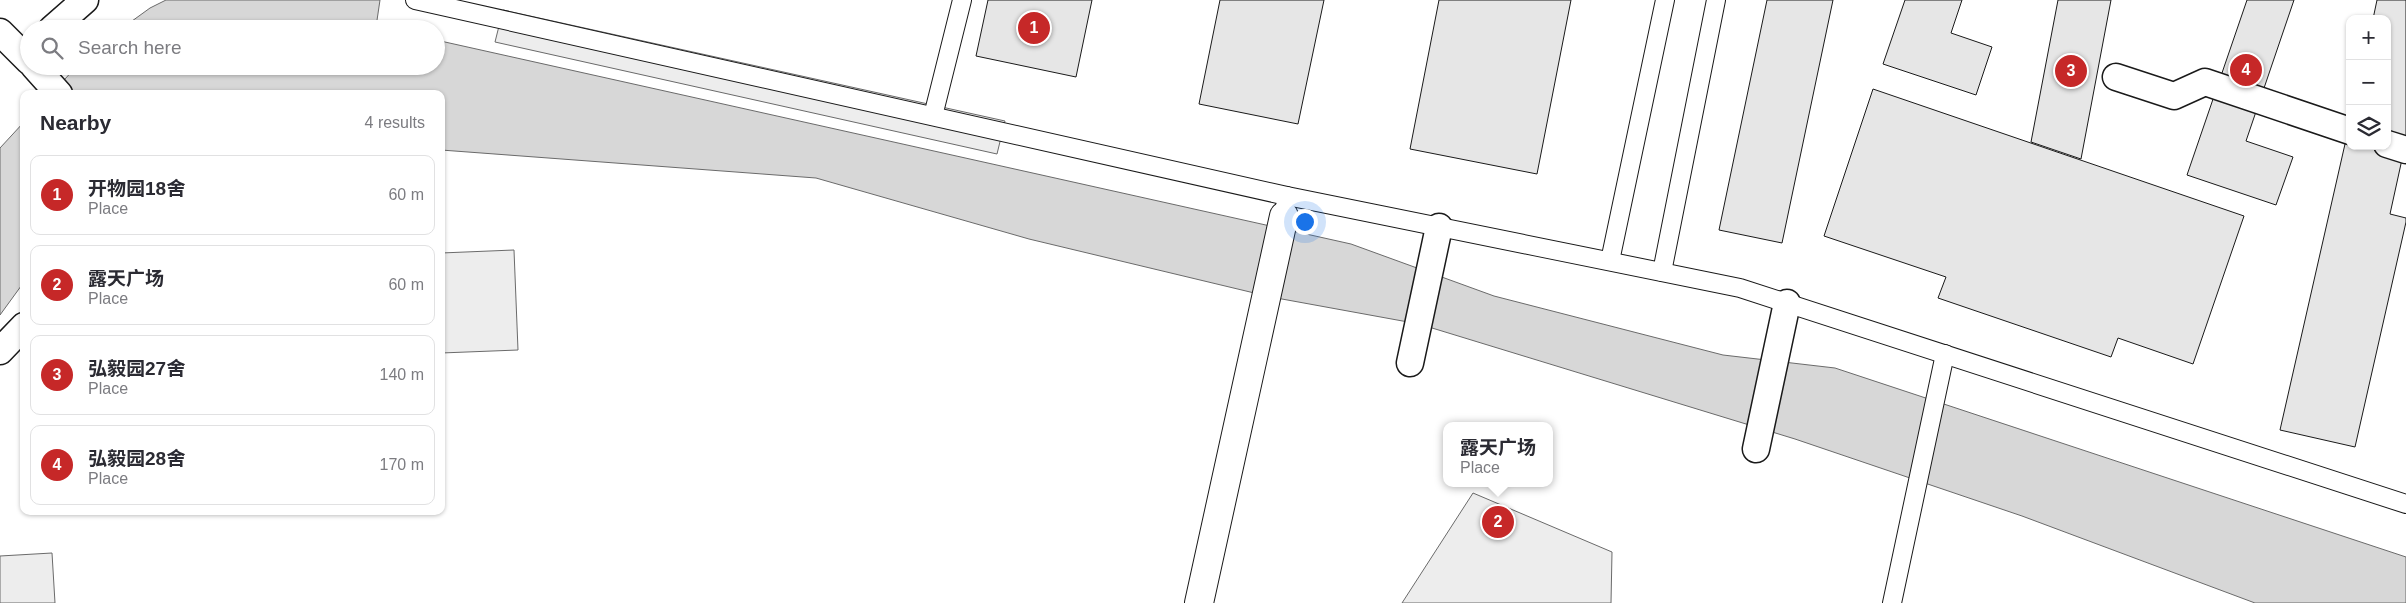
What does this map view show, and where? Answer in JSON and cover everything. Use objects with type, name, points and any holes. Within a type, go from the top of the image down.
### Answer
[{"type":"street","points":[[62,20],[85,0]]},
{"type":"street","points":[[0,32],[20,51]]},
{"type":"street","points":[[2116,77],[2174,96],[2205,82],[2346,130]]},
{"type":"street","points":[[2391,145],[2406,150]]},
{"type":"street","points":[[1198,603],[1286,206]]},
{"type":"street","points":[[1410,363],[1439,227]]},
{"type":"street","points":[[1756,449],[1787,303]]},
{"type":"street","points":[[0,351],[20,330]]},
{"type":"lane","points":[[415,0],[933,116],[1286,206],[1439,227],[1740,288],[1787,303],[1943,363],[2406,504]]},
{"type":"lane","points":[[933,116],[962,0]]},
{"type":"lane","points":[[1610,261],[1665,0]]},
{"type":"lane","points":[[1662,272],[1716,0]]},
{"type":"lane","points":[[1892,603],[1943,363]]},
{"type":"shaded area","points":[[166,0],[380,0],[377,20],[133,20],[150,8]]},
{"type":"shaded area","points":[[503,10],[1005,121],[997,154],[495,42]]},
{"type":"shaded area","points":[[445,42],[1351,244],[1494,296],[1723,355],[1835,368],[2406,557],[2406,603],[2255,603],[2022,516],[1795,439],[1419,324],[1271,297],[1029,239],[816,178],[445,150],[445,90],[55,90],[69,75],[445,75]]},
{"type":"shaded area","points":[[20,126],[20,288],[0,315],[0,148]]},
{"type":"shaded area","points":[[514,250],[518,350],[445,353],[445,253]]},
{"type":"shaded area","points":[[1473,493],[1612,552],[1611,603],[1402,603]]},
{"type":"shaded area","points":[[52,553],[55,603],[0,603],[0,556]]},
{"type":"building","points":[[988,0],[1092,0],[1076,77],[976,56]]},
{"type":"building","points":[[1220,0],[1324,0],[1298,124],[1199,104]]},
{"type":"building","points":[[1439,0],[1571,0],[1537,174],[1410,149]]},
{"type":"building","points":[[1767,0],[1833,0],[1782,243],[1719,230]]},
{"type":"building","points":[[1905,0],[1962,0],[1951,33],[1992,47],[1976,95],[1883,64]]},
{"type":"building","points":[[2058,0],[2111,0],[2081,159],[2031,142]]},
{"type":"building","points":[[2247,0],[2294,0],[2246,141],[2293,157],[2276,205],[2187,175]]},
{"type":"building","points":[[2377,0],[2406,0],[2406,141],[2390,214],[2406,218],[2406,222],[2355,447],[2280,430],[2346,140],[2346,150],[2391,150],[2391,15],[2374,15]]},
{"type":"building","points":[[1873,89],[2244,216],[2193,364],[2118,338],[2111,357],[1938,298],[1946,277],[1824,236]]},
{"type":"place","name":"开物园18舍","points":[[1034,28]]},
{"type":"place","name":"弘毅园28舍","points":[[2246,70]]},
{"type":"place","name":"弘毅园27舍","points":[[2071,71]]},
{"type":"place","name":"露天广场","points":[[1498,522]]}]
